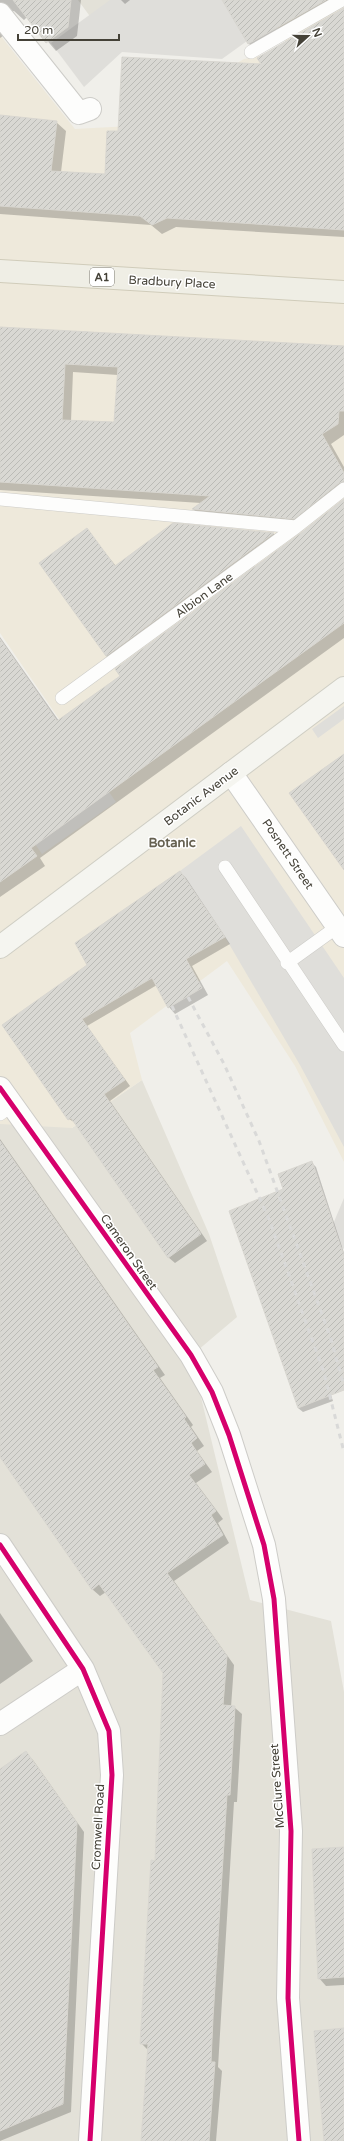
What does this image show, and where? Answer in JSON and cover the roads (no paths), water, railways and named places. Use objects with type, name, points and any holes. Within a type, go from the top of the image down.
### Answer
[{"type":"main road","name":"Bradbury Place","points":[[0,271],[344,292]]},
{"type":"street","points":[[0,14],[79,113],[90,108]]},
{"type":"street","name":"Botanic Avenue","points":[[0,948],[344,688]]},
{"type":"street","name":"Posnett Street","points":[[231,772],[341,931]]},
{"type":"street","name":"Cameron Street","points":[[4,1102],[191,1355],[212,1392],[229,1435]]},
{"type":"street","name":"McClure Street","points":[[229,1435],[264,1545],[274,1599],[291,1832],[288,1998],[299,2141]]},
{"type":"street","name":"Cromwell Road","points":[[0,1545],[83,1668],[109,1731],[112,1775],[85,2139]]},
{"type":"street","points":[[0,1724],[83,1668]]},
{"type":"lane","points":[[252,52],[342,0]]},
{"type":"lane","name":"Albion Lane","points":[[62,698],[296,527],[344,490]]},
{"type":"lane","points":[[0,499],[22,506],[296,527]]},
{"type":"lane","points":[[225,867],[287,963],[344,1045]]},
{"type":"lane","points":[[287,963],[341,931]]},
{"type":"railway","points":[[188,997],[224,1064],[259,1141],[331,1339],[344,1386]]},
{"type":"railway","points":[[172,1006],[269,1219],[324,1373],[344,1452]]},
{"type":"district","name":"Botanic","points":[[172,843]]}]
